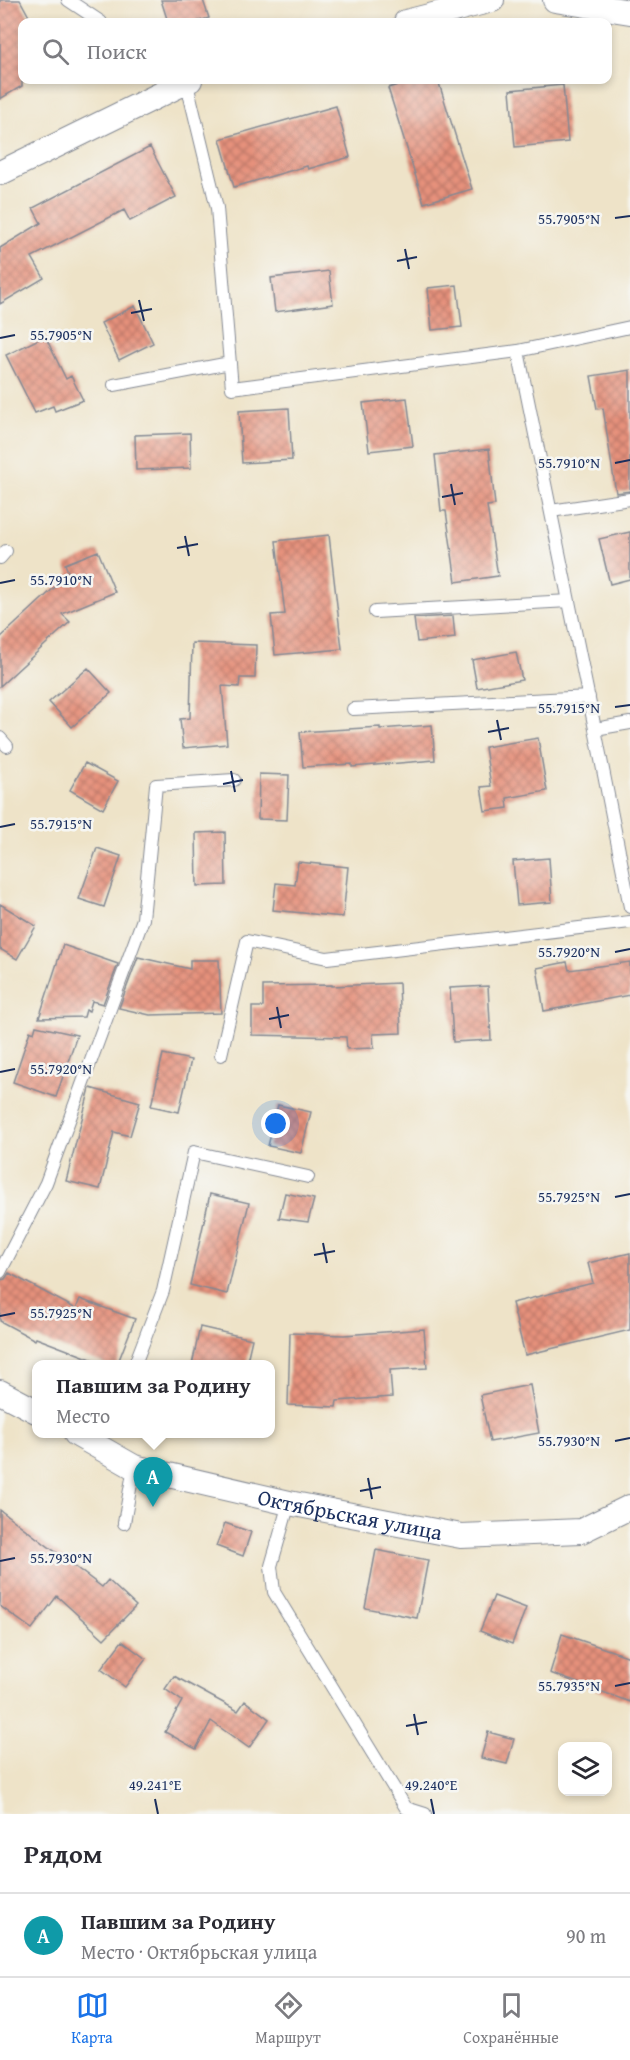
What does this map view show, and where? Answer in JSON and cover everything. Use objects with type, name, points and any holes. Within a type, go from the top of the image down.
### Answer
[{"type":"street","points":[[419,16],[492,0]]},
{"type":"street","points":[[555,0],[630,12]]},
{"type":"street","points":[[1,170],[180,84]]},
{"type":"street","points":[[0,1392],[32,1409]]},
{"type":"street","name":"Октябрьская улица","points":[[91,1438],[134,1467],[289,1503],[461,1536],[581,1531],[630,1507]]},
{"type":"lane","points":[[68,0],[95,18]]},
{"type":"lane","points":[[189,84],[217,208],[232,388],[518,351],[630,327]]},
{"type":"lane","points":[[518,351],[630,907]]},
{"type":"lane","points":[[114,385],[230,363]]},
{"type":"lane","points":[[551,511],[630,499]]},
{"type":"lane","points":[[375,612],[569,601]]},
{"type":"lane","points":[[353,708],[589,698]]},
{"type":"lane","points":[[595,729],[630,723]]},
{"type":"lane","points":[[0,1272],[46,1182],[143,919],[156,785],[234,780]]},
{"type":"lane","points":[[221,1055],[247,941],[327,958],[630,922]]},
{"type":"lane","points":[[137,1360],[163,1291],[194,1152],[308,1178]]},
{"type":"lane","points":[[123,1523],[134,1467]]},
{"type":"lane","points":[[289,1503],[272,1566],[274,1592],[406,1808],[425,1814]]},
{"type":"building","points":[[0,0],[20,0],[30,18],[18,18],[18,84],[22,86],[0,99]]},
{"type":"building","points":[[161,0],[203,0],[209,18],[167,18]]},
{"type":"building","points":[[401,84],[439,84],[472,189],[424,203],[388,88]]},
{"type":"building","points":[[563,85],[568,142],[515,147],[510,90]]},
{"type":"building","points":[[336,106],[350,157],[308,169],[307,166],[234,187],[220,139]]},
{"type":"building","points":[[150,147],[176,197],[130,221],[124,210],[32,257],[44,278],[0,304],[0,248],[41,223],[33,208]]},
{"type":"building","points":[[329,271],[333,304],[275,312],[271,278]]},
{"type":"building","points":[[457,285],[462,327],[432,330],[428,288]]},
{"type":"building","points":[[135,306],[153,343],[119,360],[101,323]]},
{"type":"building","points":[[45,336],[66,379],[71,376],[83,400],[55,411],[53,406],[35,413],[6,355]]},
{"type":"building","points":[[630,370],[630,491],[616,493],[603,408],[597,409],[591,376]]},
{"type":"building","points":[[407,398],[413,446],[369,451],[363,403]]},
{"type":"building","points":[[289,408],[292,460],[242,463],[239,411]]},
{"type":"building","points":[[190,433],[191,468],[136,470],[135,435]]},
{"type":"building","points":[[489,449],[495,505],[487,506],[498,576],[456,582],[446,511],[441,511],[435,455]]},
{"type":"building","points":[[630,532],[630,579],[610,584],[599,539]]},
{"type":"building","points":[[329,535],[342,649],[275,655],[271,615],[285,614],[276,541]]},
{"type":"building","points":[[98,551],[115,592],[62,614],[70,622],[0,686],[0,638],[69,574],[65,564]]},
{"type":"building","points":[[453,616],[455,638],[417,642],[414,618]]},
{"type":"building","points":[[192,643],[256,645],[255,678],[240,678],[239,687],[222,686],[227,744],[183,748],[180,719],[190,718]]},
{"type":"building","points":[[516,652],[522,680],[477,688],[472,660]]},
{"type":"building","points":[[88,668],[111,693],[72,727],[49,702]]},
{"type":"building","points":[[432,725],[435,760],[352,767],[352,764],[303,767],[300,732]]},
{"type":"building","points":[[538,738],[547,791],[507,798],[508,808],[485,811],[481,787],[491,786],[485,747]]},
{"type":"building","points":[[85,763],[118,781],[103,809],[70,790]]},
{"type":"building","points":[[259,774],[289,775],[287,820],[258,819]]},
{"type":"building","points":[[225,832],[226,885],[197,886],[196,833]]},
{"type":"building","points":[[97,848],[121,856],[104,907],[79,899]]},
{"type":"building","points":[[549,858],[552,902],[517,905],[513,861]]},
{"type":"building","points":[[298,862],[348,867],[343,917],[273,910],[276,883],[295,885]]},
{"type":"building","points":[[0,904],[36,926],[17,959],[0,949]]},
{"type":"building","points":[[63,945],[118,964],[103,1004],[92,1001],[84,1017],[39,1018]]},
{"type":"building","points":[[138,957],[190,969],[190,960],[219,960],[221,1013],[150,1015],[119,1008]]},
{"type":"building","points":[[567,962],[569,970],[630,962],[630,995],[544,1011],[537,968]]},
{"type":"building","points":[[399,983],[401,1033],[373,1034],[374,1048],[347,1049],[346,1037],[252,1035],[252,1007],[263,1007],[263,986]]},
{"type":"building","points":[[488,986],[491,1040],[453,1042],[450,988]]},
{"type":"building","points":[[36,1026],[77,1035],[56,1097],[13,1082],[30,1031],[34,1033]]},
{"type":"building","points":[[163,1054],[191,1060],[179,1112],[151,1106]]},
{"type":"building","points":[[90,1088],[140,1102],[130,1136],[114,1132],[100,1189],[66,1181]]},
{"type":"building","points":[[278,1105],[311,1112],[301,1153],[268,1146]]},
{"type":"building","points":[[285,1193],[314,1199],[308,1222],[279,1218]]},
{"type":"building","points":[[210,1194],[249,1203],[227,1294],[190,1285]]},
{"type":"building","points":[[630,1253],[630,1330],[525,1355],[512,1303],[593,1283],[588,1263]]},
{"type":"building","points":[[9,1273],[76,1309],[80,1299],[135,1319],[119,1360],[94,1360],[36,1338],[35,1340],[0,1321],[0,1280],[5,1279]]},
{"type":"building","points":[[200,1327],[252,1339],[247,1360],[193,1360]]},
{"type":"building","points":[[424,1329],[427,1368],[390,1370],[392,1397],[337,1401],[336,1407],[288,1405],[290,1333],[344,1335]]},
{"type":"building","points":[[530,1385],[539,1433],[490,1442],[480,1395]]},
{"type":"building","points":[[0,1510],[102,1587],[108,1580],[136,1606],[104,1639],[57,1596],[32,1629],[0,1606]]},
{"type":"building","points":[[225,1523],[251,1532],[243,1556],[216,1546]]},
{"type":"building","points":[[376,1550],[428,1560],[417,1618],[365,1608]]},
{"type":"building","points":[[494,1596],[526,1608],[512,1644],[480,1631]]},
{"type":"building","points":[[562,1634],[630,1657],[630,1702],[550,1673]]},
{"type":"building","points":[[122,1641],[146,1659],[125,1687],[101,1669]]},
{"type":"building","points":[[174,1676],[238,1711],[245,1701],[269,1719],[249,1748],[211,1721],[196,1749],[165,1732],[182,1701],[165,1689]]},
{"type":"building","points":[[488,1732],[514,1739],[507,1764],[481,1758]]},
{"type":"place","name":"Павшим за Родину","points":[[153,1507]]}]
